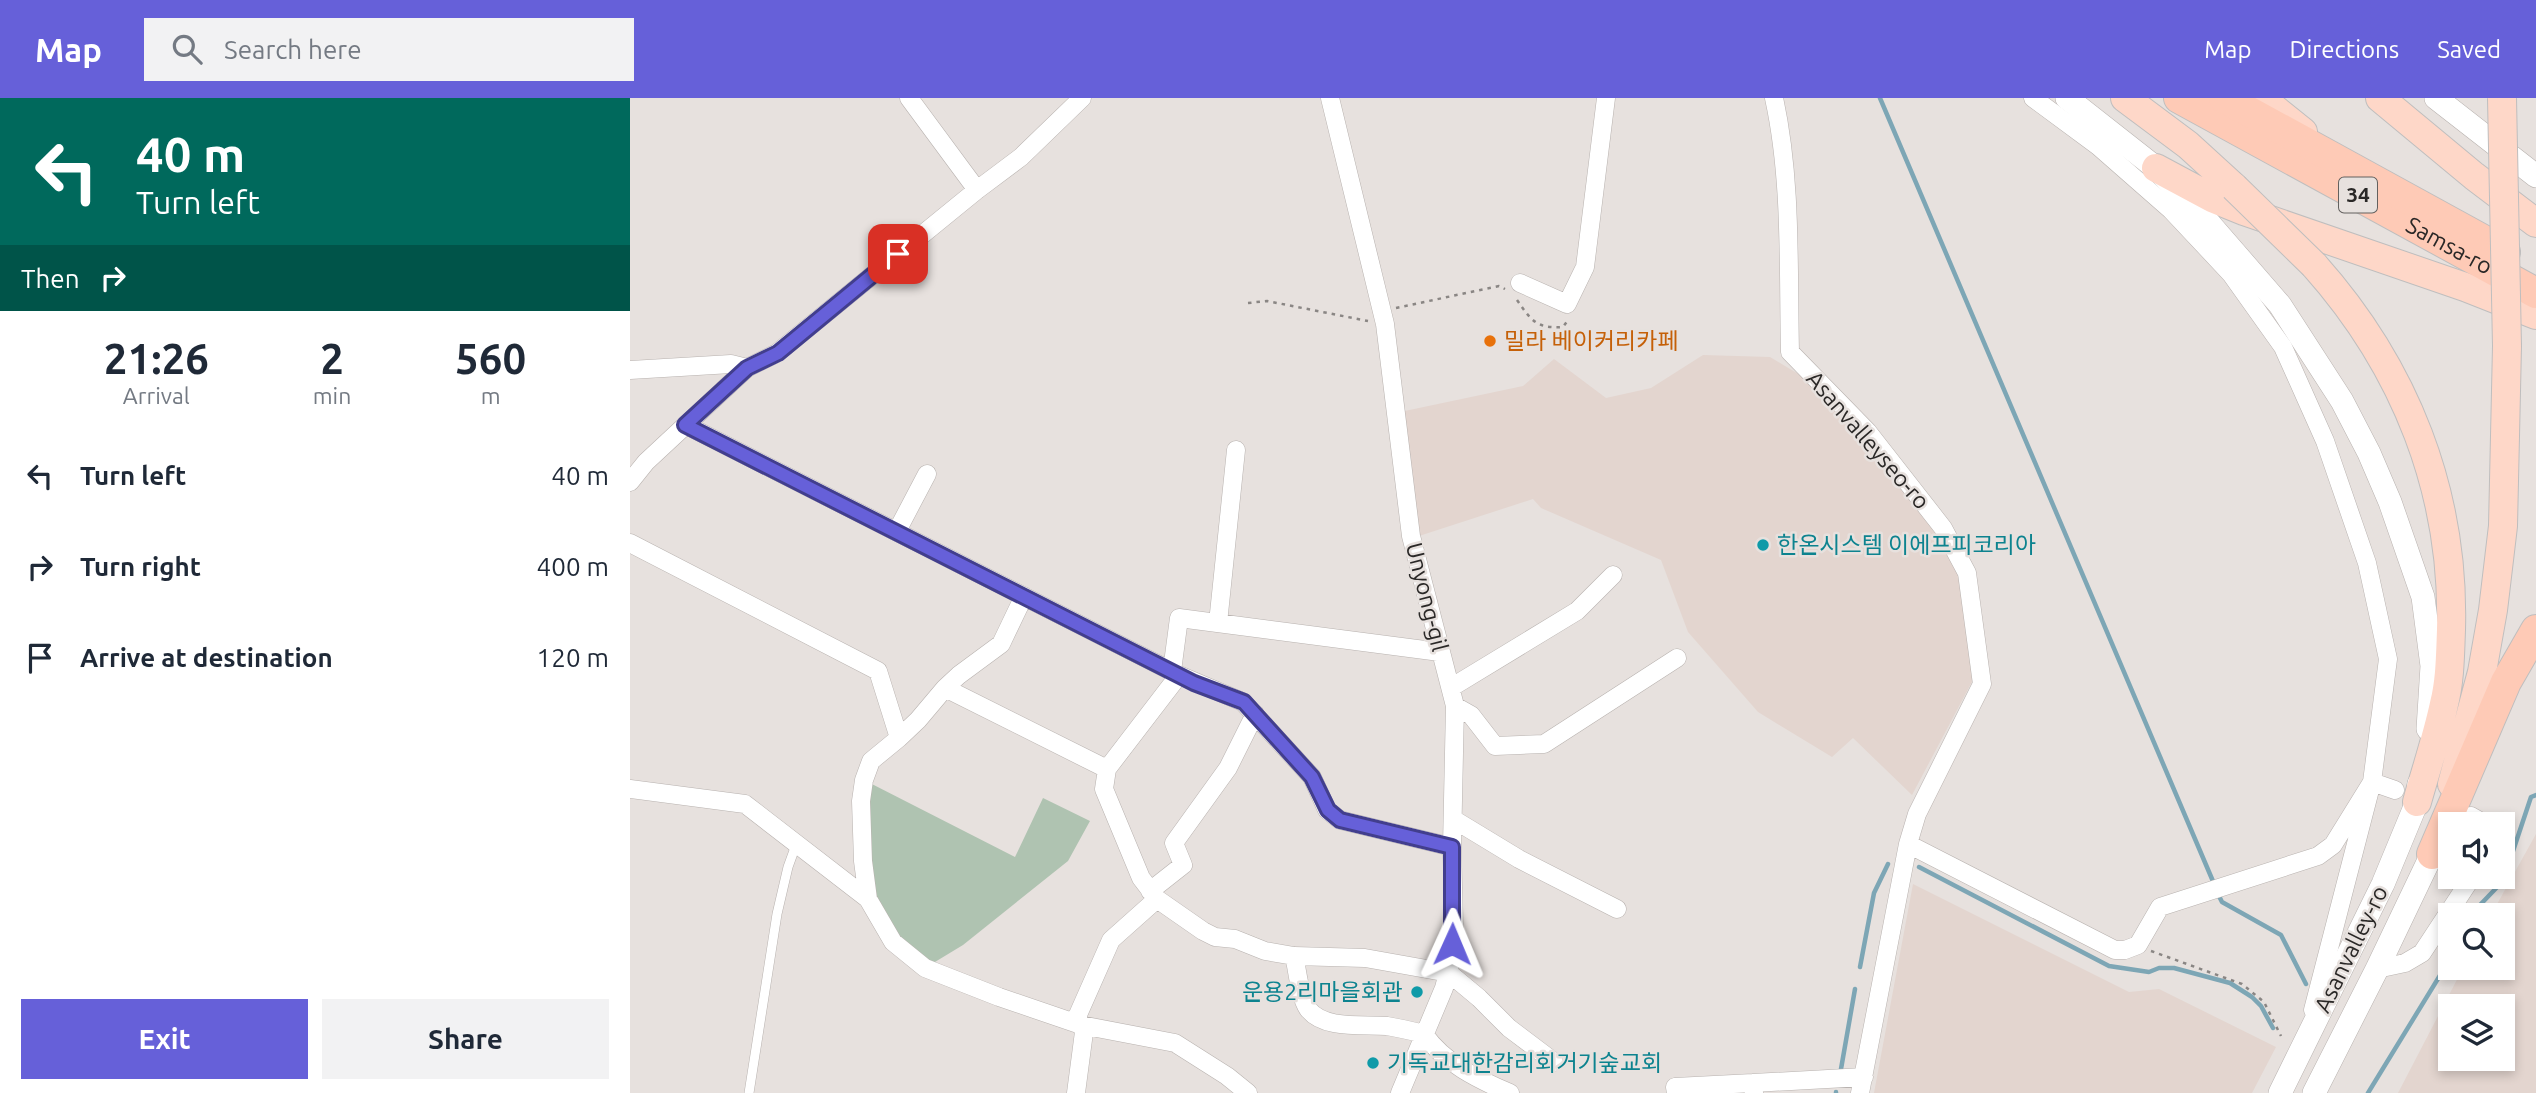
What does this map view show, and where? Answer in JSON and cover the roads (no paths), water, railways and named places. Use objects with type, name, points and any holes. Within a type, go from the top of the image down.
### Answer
[{"type":"highway","name":"Samsa-ro","points":[[2179,98],[2536,293]]},
{"type":"highway","name":"Samsa-ro","points":[[2224,98],[2536,270]]},
{"type":"highway","points":[[2432,854],[2506,682],[2536,630]]},
{"type":"main road","points":[[2125,98],[2188,145],[2314,265],[2344,301],[2376,347],[2403,396],[2426,453],[2438,502],[2447,558],[2451,597],[2449,670],[2444,704],[2406,796]]},
{"type":"main road","points":[[2261,98],[2338,159]]},
{"type":"main road","points":[[2381,98],[2536,223]]},
{"type":"main road","points":[[2432,854],[2482,672],[2503,526],[2499,342],[2488,98]]},
{"type":"main road","points":[[2406,796],[2454,708],[2470,639],[2484,554],[2499,342],[2502,98]]},
{"type":"main road","points":[[2156,168],[2233,207],[2465,287],[2536,315]]},
{"type":"street","points":[[909,98],[977,190]]},
{"type":"street","points":[[630,482],[646,462],[747,368],[778,353],[1021,157],[1082,98]]},
{"type":"street","name":"Unyong-gil","points":[[1330,98],[1384,318],[1411,536],[1455,706],[1452,847],[1454,928],[1449,973],[1400,1093]]},
{"type":"street","points":[[1520,283],[1567,304],[1585,267],[1606,98]]},
{"type":"street","name":"Asanvalleyseo-ro","points":[[1774,98],[1781,131],[1786,200],[1790,352],[1868,432],[1942,528],[1967,573],[1982,684],[1917,814],[1908,844],[1862,1085]]},
{"type":"street","points":[[2033,98],[2098,146],[2171,210],[2231,274],[2283,347],[2325,441],[2367,563],[2388,659],[2372,782],[2302,1049]]},
{"type":"street","name":"Asanvalley-ro","points":[[2067,98],[2156,168],[2208,222],[2280,305],[2342,401],[2369,453],[2390,502],[2423,597],[2430,634],[2431,698],[2383,884],[2280,1093]]},
{"type":"street","points":[[2436,98],[2536,176]]},
{"type":"street","points":[[630,370],[731,364],[747,368]]},
{"type":"street","points":[[685,425],[1176,673],[1244,702],[1312,777],[1332,815],[1340,820],[1452,847]]},
{"type":"street","points":[[1218,623],[1236,450]]},
{"type":"street","points":[[897,531],[927,474]]},
{"type":"street","points":[[630,543],[878,671],[899,738]]},
{"type":"street","points":[[1452,687],[1577,611],[1613,575]]},
{"type":"street","points":[[868,899],[863,861],[861,801],[864,780],[871,761],[918,720],[959,675],[1001,645],[1024,596]]},
{"type":"street","points":[[1440,652],[1179,618],[1176,673],[1107,769],[1104,789],[1141,878],[1154,895],[1203,932],[1265,951],[1294,956],[1365,958],[1449,973],[1479,998],[1508,1028],[1554,1062]]},
{"type":"street","points":[[1455,706],[1471,715],[1495,746],[1544,744],[1677,658]]},
{"type":"street","points":[[945,688],[1107,769]]},
{"type":"street","points":[[1076,1093],[1084,1032],[1077,1017],[1111,940],[1183,865],[1174,843],[1228,768],[1255,715]]},
{"type":"street","points":[[1908,844],[2115,950],[2125,950],[2138,945],[2160,906],[2318,856],[2333,845],[2372,782]]},
{"type":"street","points":[[2372,782],[2406,796]]},
{"type":"street","points":[[630,789],[745,804],[868,899],[894,942],[925,968],[1081,1025],[1175,1043],[1227,1076],[1248,1093]]},
{"type":"street","points":[[1453,820],[1519,859],[1617,909]]},
{"type":"street","name":"Asanvalley-ro","points":[[2314,1093],[2432,854]]},
{"type":"street","points":[[2377,969],[2405,963],[2422,953],[2464,889]]},
{"type":"street","points":[[1294,956],[1304,1000],[1309,1010],[1321,1019],[1424,1034],[1434,1048],[1457,1065],[1489,1085],[1510,1093]]},
{"type":"street","points":[[1676,1093],[1675,1087],[1862,1085]]},
{"type":"lane","points":[[749,1093],[777,914],[796,845]]},
{"type":"waterway","points":[[1880,98],[2215,886]]},
{"type":"waterway","points":[[2482,903],[2503,881],[2531,797],[2536,795]]},
{"type":"waterway","points":[[1860,967],[1874,893],[1888,864]]},
{"type":"waterway","points":[[1919,867],[2109,966],[2149,972],[2159,968],[2174,968],[2230,983],[2261,1006],[2273,1028]]},
{"type":"waterway","points":[[2218,894],[2222,902],[2281,935],[2306,984]]},
{"type":"waterway","points":[[2368,1093],[2438,979]]},
{"type":"waterway","points":[[1841,1069],[1855,989]]},
{"type":"place","name":"밀라 베이커리카페","points":[[1490,341]]},
{"type":"place","name":"한온시스템 이에프피코리아","points":[[1763,545]]},
{"type":"place","name":"운용2리마을회관","points":[[1417,992]]},
{"type":"place","name":"기독교대한감리회거기숲교회","points":[[1373,1063]]}]
